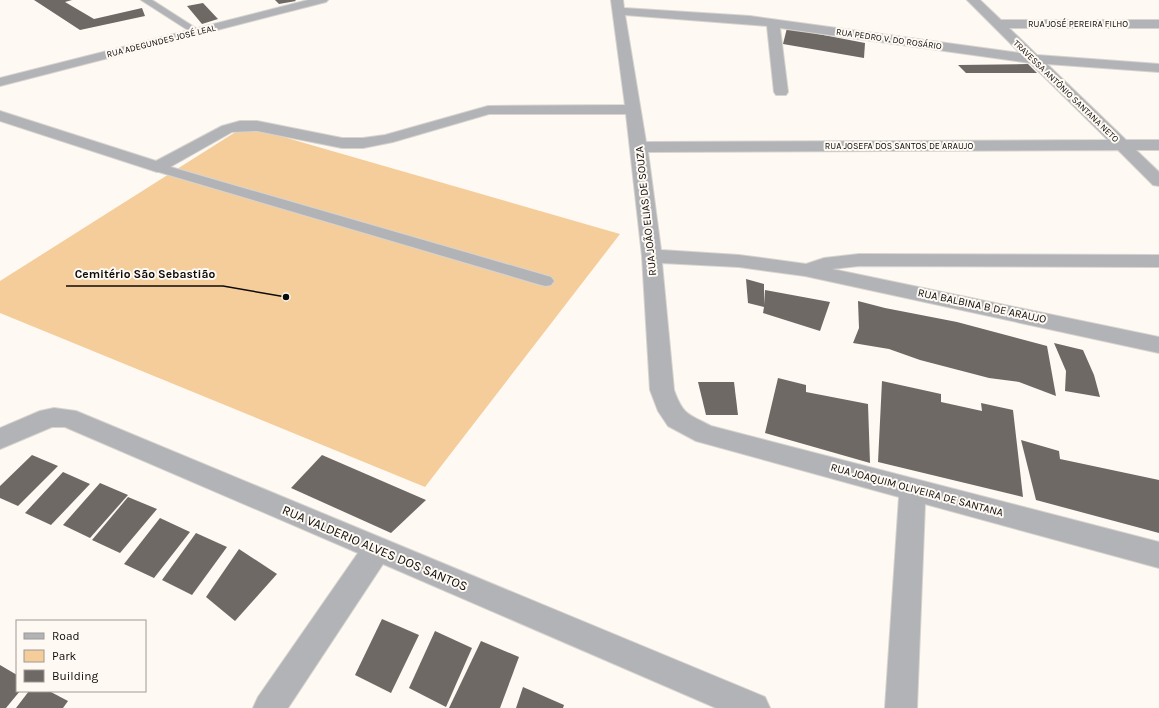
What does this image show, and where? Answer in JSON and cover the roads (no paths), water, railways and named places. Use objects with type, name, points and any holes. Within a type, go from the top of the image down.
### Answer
[{"type":"street","name":"RUA ADEGUNDES JOSÉ LEAL","points":[[0,82],[322,0]]},
{"type":"street","name":"TRAVESSA ANTÔNIO SANTANA NETO","points":[[973,0],[1159,181]]},
{"type":"street","name":"RUA PEDRO V. DO ROSÁRIO","points":[[618,6],[773,23],[1033,59],[1159,68]]},
{"type":"street","name":"RUA JOÃO ELIAS DE SOUZA","points":[[618,6],[652,256],[662,390],[670,411],[676,419]]},
{"type":"street","points":[[773,23],[779,64],[781,92]]},
{"type":"street","name":"RUA JOSÉ PEREIRA FILHO","points":[[997,24],[1159,24]]},
{"type":"street","points":[[0,116],[157,167],[227,129],[240,126],[257,126],[337,142],[358,143],[387,139],[488,110],[633,109]]},
{"type":"street","name":"RUA JOSEFA DOS SANTOS DE ARAUJO","points":[[638,147],[1159,145]]},
{"type":"street","name":"RUA BALBINA B DE ARAUJO","points":[[652,256],[739,261],[805,270],[1159,345]]},
{"type":"street","name":"RUA BALBINA B DE ARAUJO","points":[[805,270],[824,264],[859,260],[1159,261]]},
{"type":"street","name":"RUA VALDERIO ALVES DOS SANTOS","points":[[3,431],[48,418],[68,418],[754,708]]},
{"type":"street","name":"RUA JOAQUIM OLIVEIRA DE SANTANA","points":[[676,419],[705,434],[913,488],[1159,555]]},
{"type":"street","points":[[901,708],[913,488]]},
{"type":"street","points":[[269,708],[377,549]]},
{"type":"lane","points":[[146,0],[197,32]]},
{"type":"lane","points":[[157,167],[546,281]]},
{"type":"place","name":"Cemitério São Sebastião","points":[[286,297]]}]
